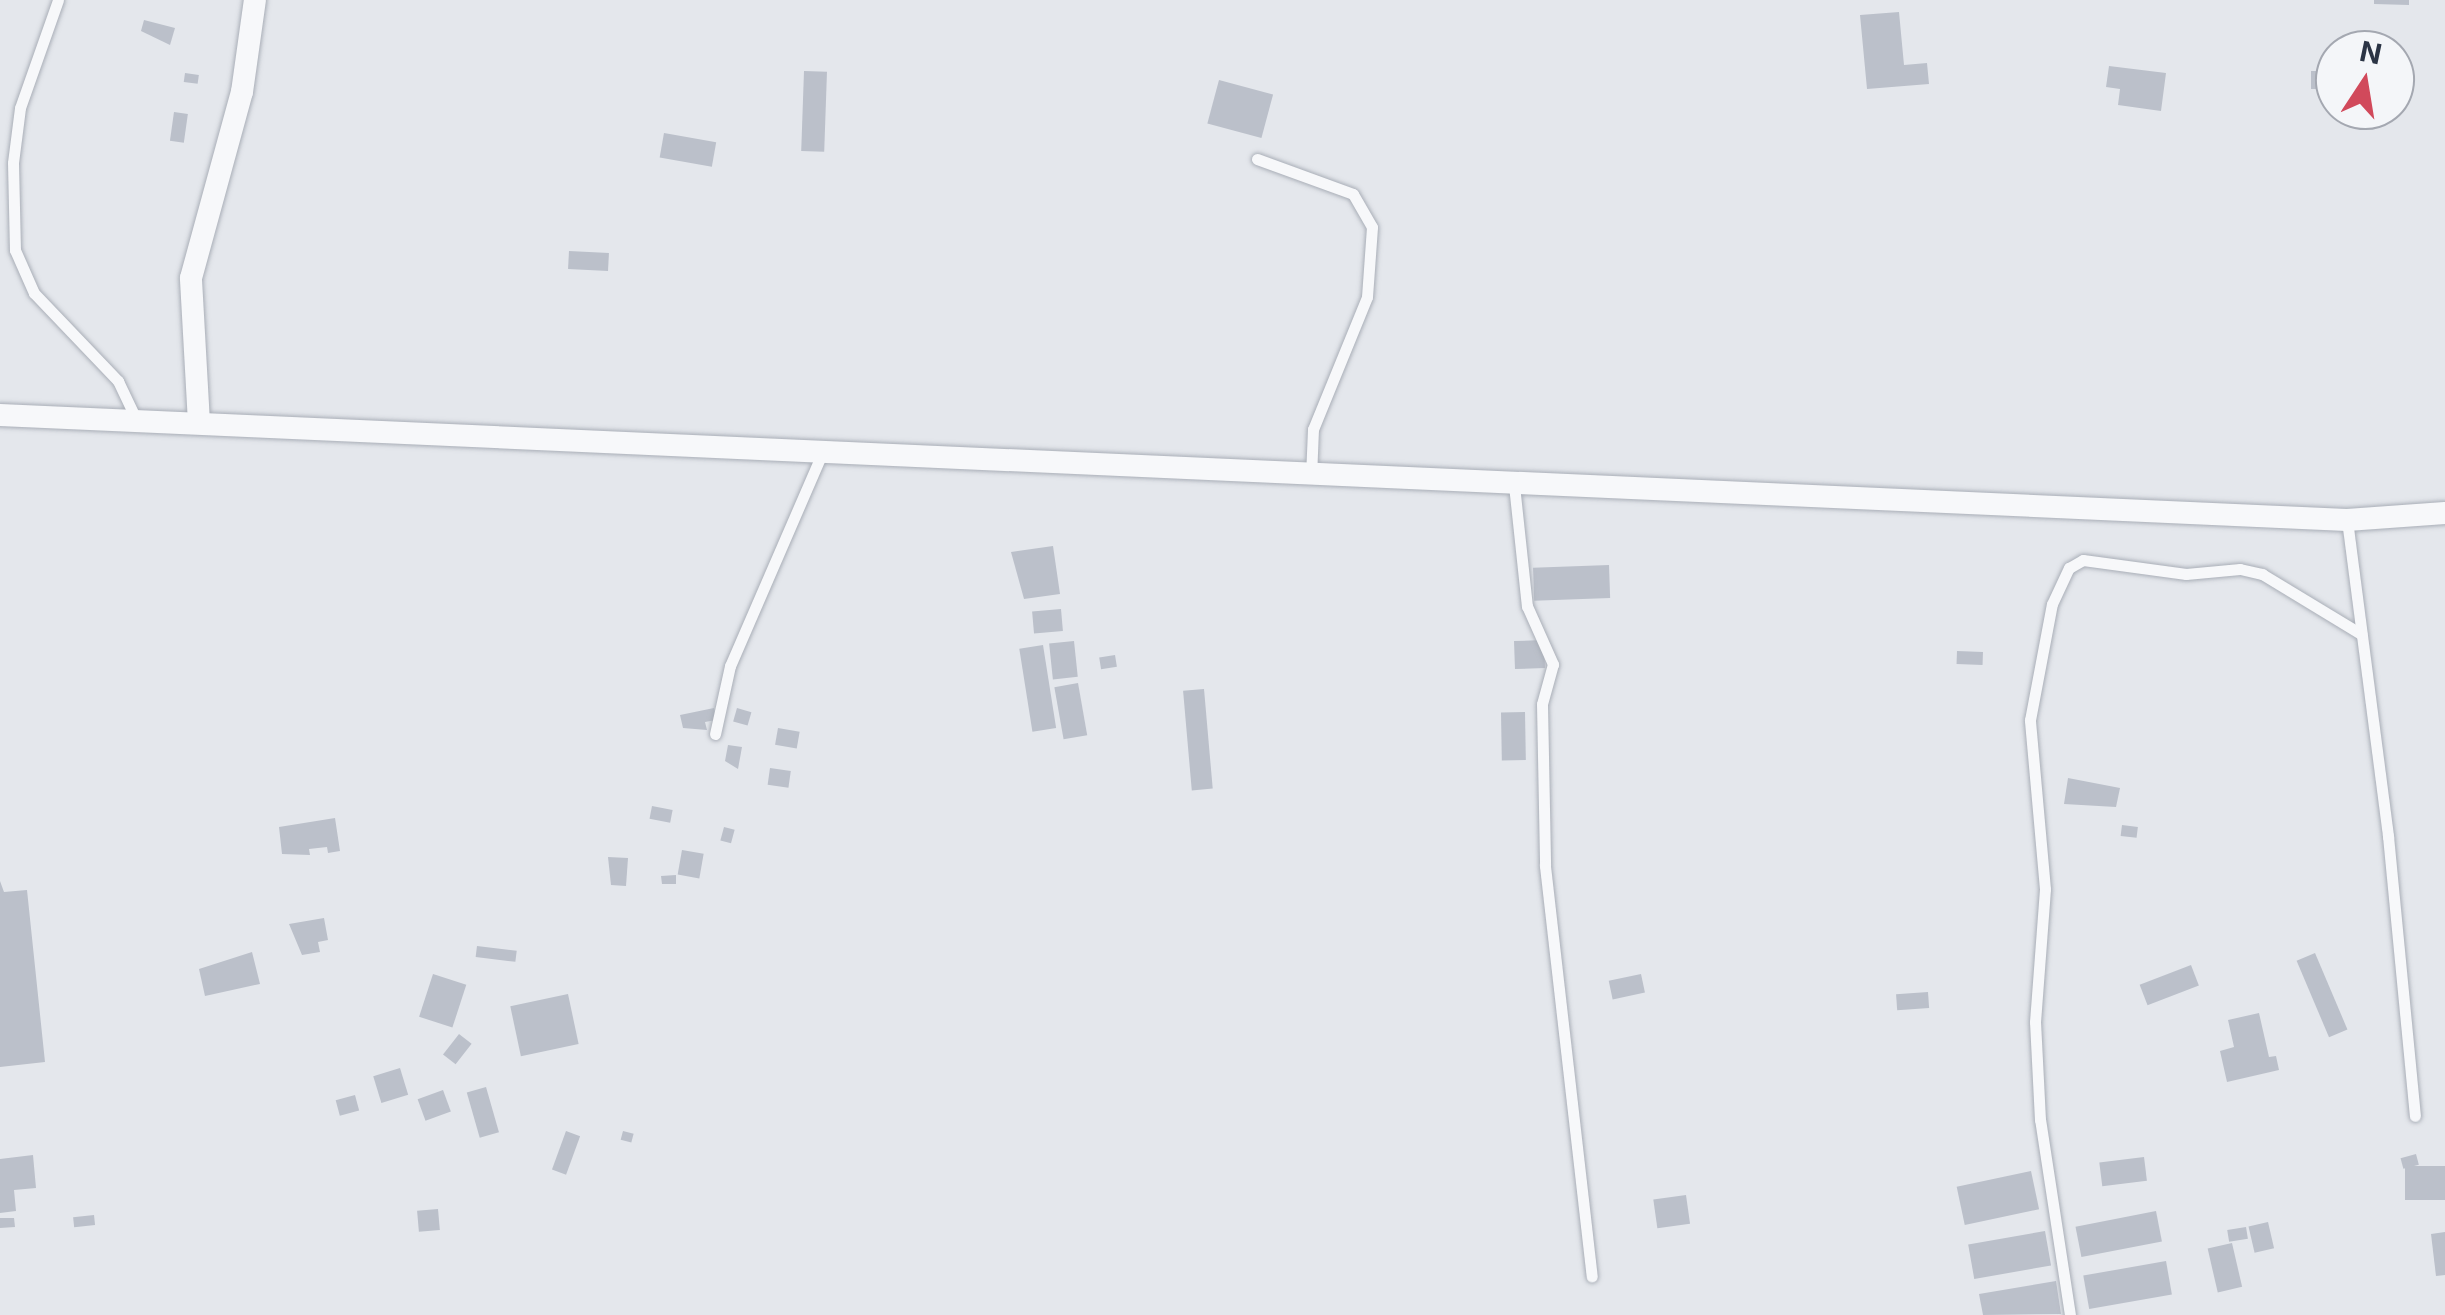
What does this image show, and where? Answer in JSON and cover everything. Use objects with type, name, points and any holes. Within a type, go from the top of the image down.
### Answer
[{"type":"street","points":[[199,424],[192,278],[242,92],[255,0]]},
{"type":"street","points":[[0,415],[2347,520],[2445,513]]},
{"type":"lane","points":[[58,0],[20,108],[13,162],[15,250],[34,293],[118,380],[137,421]]},
{"type":"lane","points":[[1257,159],[1354,194],[1372,226],[1370,287],[1313,429],[1310,476]]},
{"type":"lane","points":[[715,734],[736,651],[822,453]]},
{"type":"lane","points":[[1514,485],[1527,606],[1553,664],[1542,704],[1545,866],[1592,1276]]},
{"type":"lane","points":[[2347,520],[2415,1116]]},
{"type":"lane","points":[[2070,1315],[2040,1120],[2035,1022],[2045,889],[2030,720],[2052,604],[2069,568],[2083,560],[2186,574],[2240,570],[2262,574],[2362,634]]},
{"type":"building","points":[[2374,0],[2409,0],[2409,5],[2374,4]]},
{"type":"building","points":[[1899,12],[1904,65],[1927,63],[1929,84],[1867,89],[1860,15]]},
{"type":"building","points":[[144,20],[175,28],[170,45],[141,31]]},
{"type":"building","points":[[2109,66],[2166,73],[2161,111],[2118,105],[2120,89],[2106,87]]},
{"type":"building","points":[[804,71],[827,72],[824,152],[801,151]]},
{"type":"building","points":[[2311,71],[2315,71],[2315,89],[2311,89]]},
{"type":"building","points":[[185,73],[199,75],[198,84],[184,82]]},
{"type":"building","points":[[1219,80],[1273,94],[1261,138],[1207,123]]},
{"type":"building","points":[[174,112],[188,114],[184,143],[170,141]]},
{"type":"building","points":[[664,133],[716,142],[712,167],[660,158]]},
{"type":"building","points":[[569,251],[609,253],[608,271],[568,269]]},
{"type":"building","points":[[1053,546],[1060,594],[1024,599],[1011,552]]},
{"type":"building","points":[[1609,565],[1610,598],[1534,601],[1533,568]]},
{"type":"building","points":[[1061,609],[1063,631],[1034,633],[1032,612]]},
{"type":"building","points":[[1544,640],[1545,668],[1515,669],[1514,641]]},
{"type":"building","points":[[1074,641],[1078,677],[1053,679],[1049,644]]},
{"type":"building","points":[[1043,645],[1056,728],[1032,732],[1019,649]]},
{"type":"building","points":[[1957,651],[1983,652],[1983,665],[1957,664]]},
{"type":"building","points":[[1115,655],[1117,667],[1101,669],[1099,658]]},
{"type":"building","points":[[1078,683],[1087,735],[1064,739],[1054,687]]},
{"type":"building","points":[[1204,689],[1213,789],[1192,790],[1183,691]]},
{"type":"building","points":[[714,708],[716,720],[705,722],[707,730],[683,728],[680,715]]},
{"type":"building","points":[[737,708],[751,712],[748,726],[733,721]]},
{"type":"building","points":[[1501,712],[1525,712],[1526,760],[1502,760]]},
{"type":"building","points":[[778,728],[800,732],[797,749],[775,745]]},
{"type":"building","points":[[728,745],[742,747],[738,769],[725,761]]},
{"type":"building","points":[[770,768],[791,771],[788,788],[768,785]]},
{"type":"building","points":[[2068,778],[2120,788],[2116,807],[2064,804]]},
{"type":"building","points":[[652,806],[673,810],[670,823],[650,819]]},
{"type":"building","points":[[335,818],[340,851],[328,853],[327,847],[309,849],[310,855],[282,854],[279,827]]},
{"type":"building","points":[[2122,825],[2138,827],[2137,838],[2121,836]]},
{"type":"building","points":[[724,827],[735,830],[731,843],[720,841]]},
{"type":"building","points":[[682,850],[704,854],[699,878],[678,875]]},
{"type":"building","points":[[608,857],[628,858],[626,886],[611,885]]},
{"type":"building","points":[[676,875],[676,884],[662,884],[661,876]]},
{"type":"building","points":[[0,881],[4,892],[27,890],[45,1062],[0,1067]]},
{"type":"building","points":[[324,918],[328,940],[318,942],[320,952],[302,955],[289,924]]},
{"type":"building","points":[[477,946],[517,951],[515,962],[476,957]]},
{"type":"building","points":[[252,952],[260,984],[205,996],[199,969]]},
{"type":"building","points":[[2315,953],[2347,1029],[2329,1037],[2297,961]]},
{"type":"building","points":[[2191,965],[2199,986],[2148,1005],[2140,985]]},
{"type":"building","points":[[433,974],[466,985],[452,1028],[419,1017]]},
{"type":"building","points":[[1641,974],[1645,993],[1613,999],[1609,981]]},
{"type":"building","points":[[1928,992],[1929,1008],[1897,1010],[1896,994]]},
{"type":"building","points":[[568,994],[579,1044],[521,1056],[510,1006]]},
{"type":"building","points":[[2259,1013],[2269,1057],[2276,1056],[2279,1070],[2227,1082],[2220,1051],[2234,1047],[2228,1020]]},
{"type":"building","points":[[459,1034],[472,1044],[456,1064],[443,1054]]},
{"type":"building","points":[[400,1068],[408,1095],[381,1103],[373,1076]]},
{"type":"building","points":[[486,1087],[499,1132],[480,1138],[467,1093]]},
{"type":"building","points":[[443,1090],[451,1112],[425,1121],[418,1099]]},
{"type":"building","points":[[355,1095],[359,1110],[340,1116],[336,1100]]},
{"type":"building","points":[[566,1131],[580,1136],[566,1175],[552,1170]]},
{"type":"building","points":[[623,1131],[634,1134],[631,1143],[621,1140]]},
{"type":"building","points":[[2416,1154],[2419,1165],[2403,1169],[2401,1158]]},
{"type":"building","points":[[33,1155],[36,1188],[14,1190],[16,1211],[0,1213],[0,1159]]},
{"type":"building","points":[[2144,1157],[2147,1181],[2102,1186],[2099,1162]]},
{"type":"building","points":[[2405,1166],[2445,1166],[2445,1200],[2405,1200]]},
{"type":"building","points":[[2031,1171],[2039,1209],[1965,1225],[1957,1187]]},
{"type":"building","points":[[1686,1195],[1690,1224],[1657,1228],[1653,1200]]},
{"type":"building","points":[[438,1209],[440,1230],[419,1232],[417,1211]]},
{"type":"building","points":[[2156,1211],[2162,1241],[2081,1257],[2076,1227]]},
{"type":"building","points":[[94,1215],[95,1225],[74,1227],[73,1217]]},
{"type":"building","points":[[0,1218],[14,1218],[15,1227],[0,1228]]},
{"type":"building","points":[[2268,1222],[2274,1248],[2255,1253],[2249,1226]]},
{"type":"building","points":[[2246,1227],[2248,1239],[2229,1242],[2227,1230]]},
{"type":"building","points":[[2045,1231],[2051,1265],[1974,1279],[1968,1245]]},
{"type":"building","points":[[2445,1232],[2445,1275],[2436,1276],[2431,1234]]},
{"type":"building","points":[[2232,1243],[2242,1287],[2218,1292],[2208,1249]]},
{"type":"building","points":[[2166,1261],[2172,1294],[2089,1309],[2083,1276]]},
{"type":"building","points":[[2056,1281],[2061,1314],[1983,1315],[1979,1294]]}]
